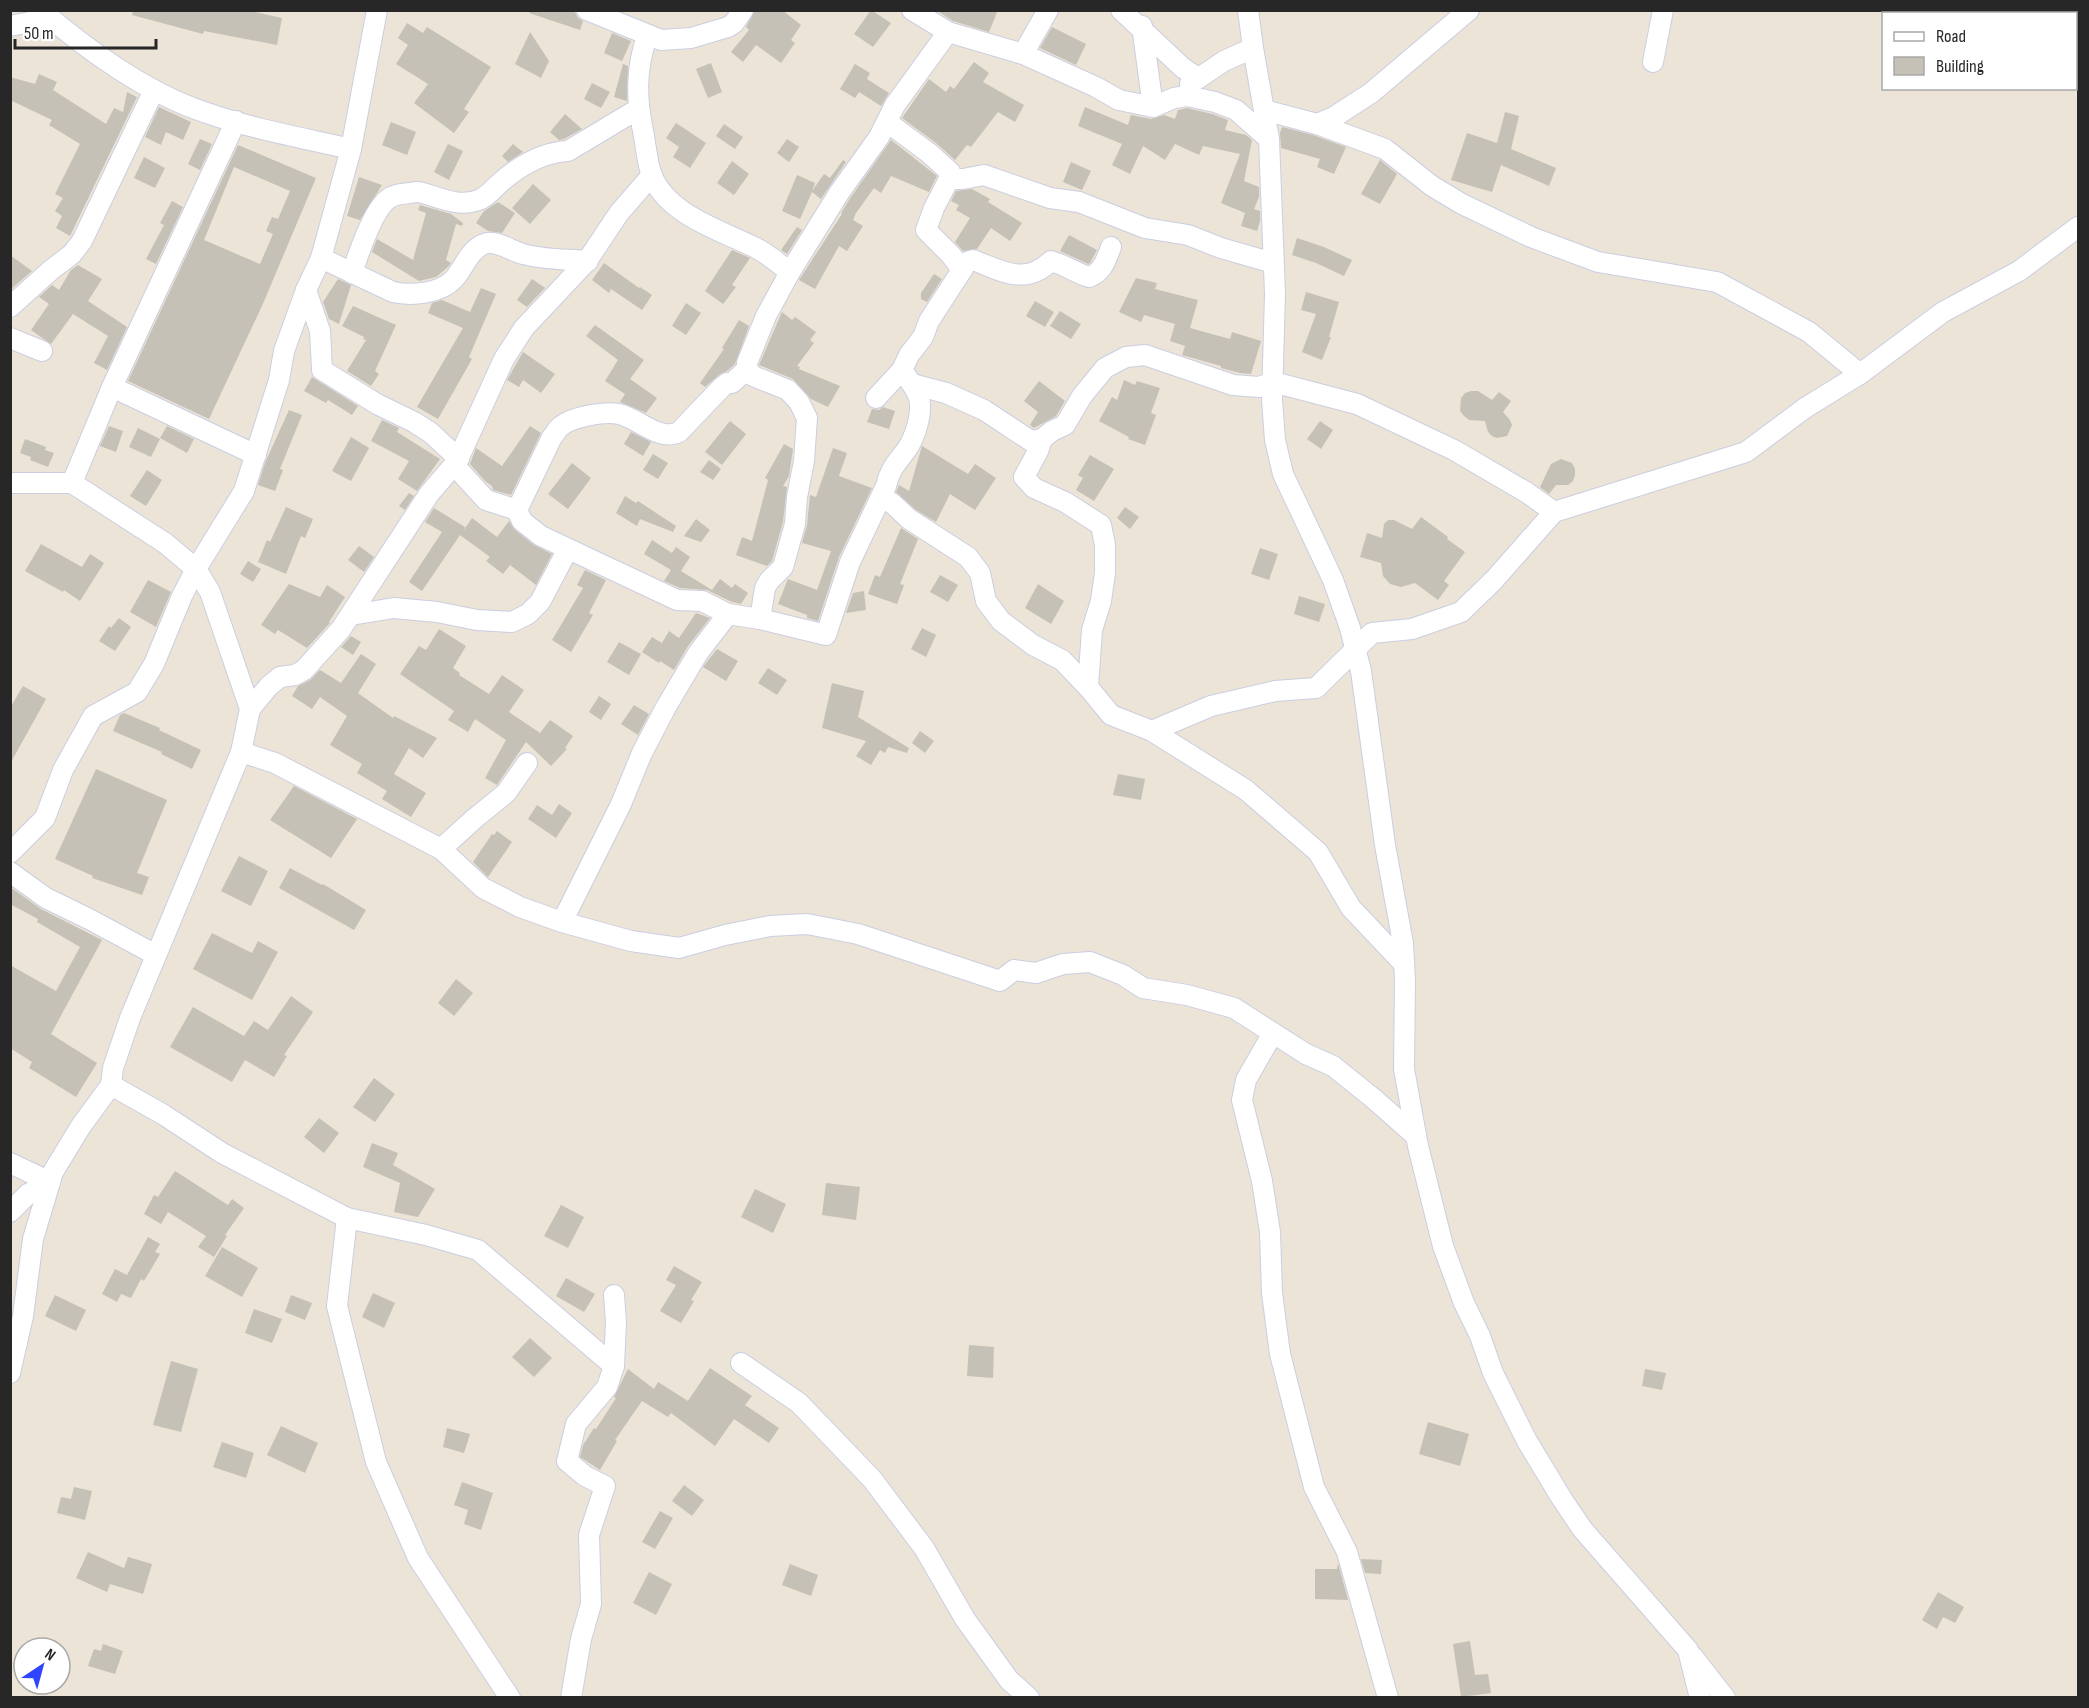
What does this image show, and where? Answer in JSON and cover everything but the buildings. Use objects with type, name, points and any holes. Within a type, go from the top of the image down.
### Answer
[{"type":"street","points":[[10,853],[45,818],[63,770],[93,716],[137,692],[154,664],[182,596],[196,569],[244,491],[279,380],[284,351],[306,290],[321,258],[351,149],[377,10]]},
{"type":"street","points":[[587,10],[661,40],[691,38],[728,27],[734,23],[743,10]]},
{"type":"street","points":[[912,10],[948,32],[1023,54],[1086,82],[1119,100],[1153,107],[1174,98],[1187,96],[1215,102],[1236,110],[1269,139]]},
{"type":"street","points":[[1023,54],[1048,10]]},
{"type":"street","points":[[1121,10],[1141,20],[1183,68],[1198,78]]},
{"type":"street","points":[[1248,10],[1252,48],[1269,139],[1275,294],[1272,400],[1275,440],[1283,474],[1333,580],[1355,649],[1369,723],[1385,845],[1403,943],[1404,1069],[1416,1136],[1443,1246],[1493,1373],[1512,1413],[1562,1499],[1583,1530],[1688,1650],[1725,1698]]},
{"type":"street","points":[[1317,124],[1334,117],[1371,93],[1469,10]]},
{"type":"street","points":[[1653,62],[1663,10]]},
{"type":"street","points":[[10,26],[45,14],[103,57],[154,90],[203,112],[351,149]]},
{"type":"street","points":[[1141,20],[1153,107]]},
{"type":"street","points":[[760,619],[765,588],[783,567],[795,524],[797,497],[804,461],[807,418],[799,402],[788,390],[753,376],[747,369],[747,363],[766,316],[813,233],[879,136],[895,105],[948,32]]},
{"type":"street","points":[[647,36],[639,59],[638,110],[652,175],[663,194],[692,217],[759,249],[790,272]]},
{"type":"street","points":[[1174,98],[1198,78],[1224,61],[1252,48]]},
{"type":"street","points":[[10,307],[72,254],[82,241],[154,90]]},
{"type":"street","points":[[352,273],[363,242],[376,217],[386,200],[393,196],[420,191],[445,201],[473,202],[485,197],[501,182],[531,162],[557,151],[568,151],[638,110]]},
{"type":"street","points":[[1264,110],[1317,124],[1385,149],[1431,186],[1462,204],[1531,237],[1598,262],[1717,282],[1809,332],[1860,374]]},
{"type":"street","points":[[72,483],[112,387],[236,121]]},
{"type":"street","points":[[887,122],[950,172],[926,231],[951,255],[962,270]]},
{"type":"street","points":[[652,175],[619,213],[588,261],[524,328],[504,358],[455,466],[486,500],[517,510],[522,521],[541,536],[677,600],[702,601],[728,614],[760,619],[826,635],[850,562],[882,497],[889,474],[911,442],[915,432],[920,400],[907,377],[909,355],[923,338],[929,321],[967,262],[973,260],[1016,276],[1042,270],[1051,261],[1089,278],[1097,274],[1105,265],[1111,247]]},
{"type":"street","points":[[949,179],[984,176],[1050,198],[1079,202],[1145,228],[1188,235],[1221,248],[1273,263]]},
{"type":"street","points":[[1152,731],[1210,706],[1275,691],[1316,688],[1372,633],[1412,629],[1461,612],[1494,580],[1554,512],[1746,452],[1805,408],[1860,374],[1943,312],[2019,271],[2079,227]]},
{"type":"street","points":[[321,258],[393,292],[411,294],[443,287],[454,279],[477,248],[486,243],[496,243],[538,258],[588,261]]},
{"type":"street","points":[[306,290],[320,331],[322,370],[377,404],[431,433],[459,459]]},
{"type":"street","points":[[10,338],[42,351]]},
{"type":"street","points":[[907,377],[984,410],[1031,441],[1042,439],[1065,425],[1082,396],[1104,368],[1126,357],[1145,355],[1233,385],[1259,387],[1273,382],[1357,404],[1454,450],[1526,492],[1554,512]]},
{"type":"street","points":[[517,510],[552,437],[560,427],[576,418],[618,414],[662,434],[673,435],[679,432],[722,387],[727,383],[732,383],[747,369]]},
{"type":"street","points":[[876,398],[907,377]]},
{"type":"street","points":[[112,387],[256,455]]},
{"type":"street","points":[[1042,439],[1023,477],[1034,488],[1065,502],[1101,525],[1105,545],[1105,573],[1101,601],[1092,630],[1088,687]]},
{"type":"street","points":[[10,1373],[23,1316],[33,1239],[53,1172],[81,1126],[111,1085],[113,1068],[123,1038],[241,752],[250,709],[269,686],[280,677],[296,675],[304,670],[341,629],[423,503],[459,459]]},
{"type":"street","points":[[10,483],[72,483],[165,543],[196,569],[210,592],[250,709]]},
{"type":"street","points":[[882,497],[909,519],[968,558],[980,573],[986,601],[1000,621],[1033,645],[1062,660],[1111,715],[1152,731],[1246,790],[1317,852],[1351,908],[1404,964]]},
{"type":"street","points":[[351,615],[394,608],[437,612],[477,620],[512,622],[528,614],[540,602],[568,549]]},
{"type":"street","points":[[562,922],[666,707],[698,653],[728,614]]},
{"type":"street","points":[[241,752],[274,763],[441,849],[483,888],[520,907],[562,922],[631,941],[679,948],[725,935],[770,926],[807,924],[858,934],[1000,981],[1014,970],[1036,973],[1063,964],[1090,962],[1123,975],[1143,988],[1187,995],[1234,1008],[1306,1054],[1333,1066],[1416,1136]]},
{"type":"street","points":[[441,849],[506,793],[527,763]]},
{"type":"street","points":[[10,872],[46,898],[156,955]]},
{"type":"street","points":[[1273,1033],[1246,1080],[1242,1100],[1263,1181],[1270,1232],[1272,1293],[1280,1354],[1314,1487],[1347,1552],[1388,1698]]},
{"type":"street","points":[[111,1085],[164,1114],[222,1153],[347,1218],[426,1235],[478,1250],[614,1366]]},
{"type":"street","points":[[10,1162],[50,1182]]},
{"type":"street","points":[[10,1212],[28,1194],[50,1182]]},
{"type":"street","points":[[347,1218],[337,1306],[376,1462],[418,1558],[510,1698]]},
{"type":"street","points":[[571,1698],[579,1649],[591,1604],[589,1535],[605,1486],[585,1476],[567,1461],[576,1424],[607,1387],[614,1366],[616,1322],[614,1295]]},
{"type":"street","points":[[741,1363],[799,1403],[872,1479],[924,1548],[965,1619],[1002,1671],[1029,1698]]},
{"type":"street","points":[[1688,1650],[1700,1698]]}]
